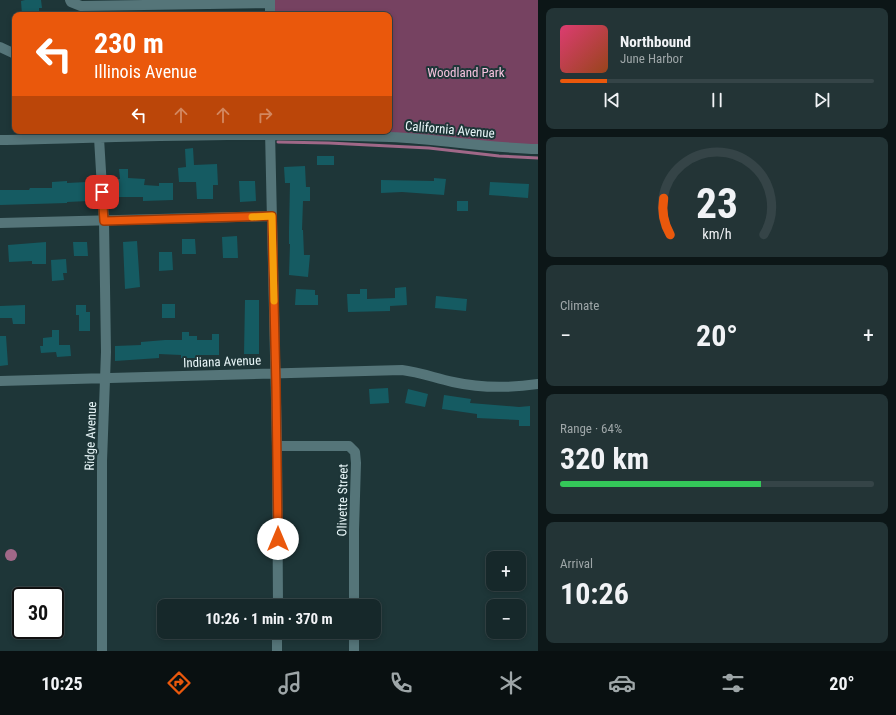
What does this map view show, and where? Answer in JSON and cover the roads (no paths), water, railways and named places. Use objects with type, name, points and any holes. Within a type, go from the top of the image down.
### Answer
[{"type":"street","points":[[70,0],[71,2],[81,6],[270,1],[270,12]]},
{"type":"street","points":[[0,47],[12,53]]},
{"type":"street","name":"California Avenue","points":[[0,140],[236,134]]},
{"type":"street","points":[[270,134],[276,372],[278,599]]},
{"type":"street","name":"California Avenue","points":[[300,134],[391,137],[538,149]]},
{"type":"street","name":"Ridge Avenue","points":[[99,138],[104,221],[106,352],[102,461],[102,651]]},
{"type":"street","points":[[0,223],[272,216]]},
{"type":"street","name":"Indiana Avenue","points":[[0,381],[276,372],[402,370],[417,372],[453,382],[479,386],[505,387],[538,384]]},
{"type":"street","name":"Olivette Street","points":[[277,446],[349,446],[355,452],[354,599]]},
{"type":"street","points":[[277,639],[277,651]]},
{"type":"street","points":[[354,639],[354,651]]},
{"type":"waterway","points":[[278,142],[429,148],[499,156],[538,158]]},
{"type":"park label","name":"Woodland Park","points":[[466,72]]}]
